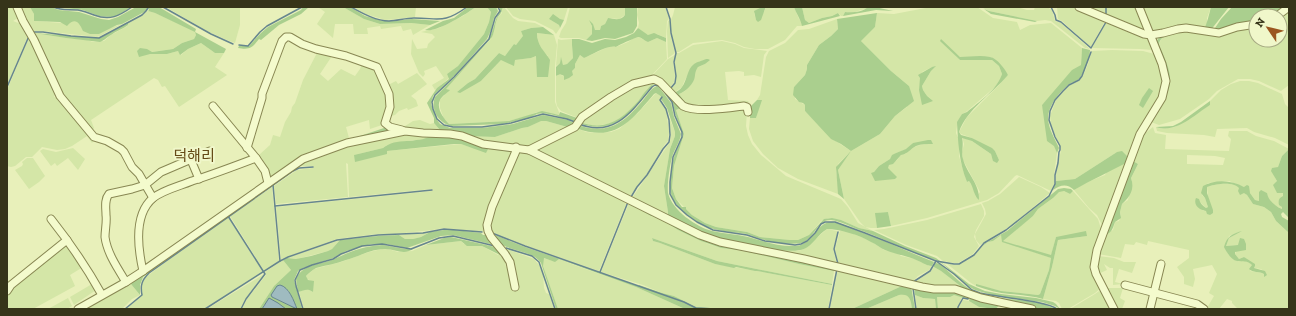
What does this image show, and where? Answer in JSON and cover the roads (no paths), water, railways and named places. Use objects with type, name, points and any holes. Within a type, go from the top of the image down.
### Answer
[{"type":"street","points":[[17,7],[60,96],[94,137],[107,141],[124,152],[132,167],[139,174],[153,198]]},
{"type":"street","points":[[1078,7],[1144,34],[1151,35],[1186,28],[1219,33],[1236,27],[1248,25]]},
{"type":"street","points":[[1114,309],[1096,274],[1094,267],[1097,250],[1140,134],[1162,98],[1166,81],[1166,74],[1139,7]]},
{"type":"street","points":[[247,148],[262,94],[282,42],[286,37],[290,37],[302,44],[316,49],[346,56],[377,66],[389,94],[390,107],[385,123],[390,127],[405,131],[450,134],[462,136],[487,144],[529,150],[705,238],[922,287],[934,289],[955,289],[981,298],[1032,309]]},
{"type":"street","points":[[529,150],[575,127],[582,117],[626,88],[647,80],[654,79],[660,82],[683,106],[687,108],[744,106],[748,107],[748,112]]},
{"type":"street","points":[[212,106],[256,158],[265,171],[268,183]]},
{"type":"street","points":[[78,309],[126,282],[309,156],[347,143],[405,131]]},
{"type":"street","points":[[515,287],[510,262],[491,237],[487,225],[492,207],[516,152],[516,147]]},
{"type":"street","points":[[126,282],[107,244],[105,232],[107,226],[106,200],[109,194],[145,185],[161,172],[210,151]]},
{"type":"street","points":[[142,271],[138,237],[139,228],[141,217],[153,198],[161,193],[256,158]]},
{"type":"street","points":[[190,160],[199,179]]},
{"type":"street","points":[[51,219],[89,272],[102,296]]},
{"type":"street","points":[[7,291],[11,285],[67,240]]},
{"type":"street","points":[[1150,309],[1161,264]]},
{"type":"street","points":[[1125,285],[1154,294],[1197,304],[1204,309]]},
{"type":"water","points":[[280,285],[289,291],[297,309],[272,297],[271,295],[277,286]]},
{"type":"water","points":[[269,298],[278,303],[286,309],[262,309]]},
{"type":"waterway","points":[[54,7],[80,10],[105,18],[114,17],[132,7]]},
{"type":"waterway","points":[[163,7],[211,34],[233,44]]},
{"type":"waterway","points":[[239,45],[248,46],[267,26],[302,7]]},
{"type":"waterway","points":[[351,7],[364,14],[384,21],[395,21],[411,18],[447,18],[467,7]]},
{"type":"waterway","points":[[498,7],[500,11],[495,18],[489,39],[435,95],[432,102],[437,119],[444,125],[453,127],[482,127],[511,123],[543,114],[575,122]]},
{"type":"waterway","points":[[666,7],[670,19],[671,33],[676,53],[674,62],[676,76],[675,83],[670,89]]},
{"type":"waterway","points":[[1051,7],[1056,20],[1061,22],[1091,48],[1106,22]]},
{"type":"waterway","points":[[1106,7],[1106,15]]},
{"type":"waterway","points":[[33,32],[99,38],[142,15],[148,8]]},
{"type":"waterway","points":[[7,87],[29,36]]},
{"type":"waterway","points":[[913,282],[930,271],[936,261],[959,264],[974,255],[984,243],[1006,230],[1049,196],[1055,184],[1055,175],[1060,150],[1060,146],[1049,120],[1050,111],[1055,100],[1063,91],[1069,85],[1079,80],[1082,76],[1091,52]]},
{"type":"waterway","points":[[579,124],[602,128],[612,125],[629,113],[652,87],[655,85],[659,86]]},
{"type":"waterway","points":[[663,90],[672,102],[675,116],[682,132],[682,137],[673,157],[670,194],[676,205],[697,222],[713,230],[747,235],[765,241],[795,245],[807,241],[821,224],[825,222],[835,222],[936,261],[972,290],[988,295],[1052,306],[1057,309]]},
{"type":"waterway","points":[[631,197],[669,142],[669,120],[666,109],[660,100],[662,97]]},
{"type":"waterway","points":[[125,309],[142,295],[142,283],[149,273],[293,171],[299,168],[313,167]]},
{"type":"waterway","points":[[273,185],[280,261]]},
{"type":"waterway","points":[[275,206],[432,190]]},
{"type":"waterway","points":[[600,272],[628,202]]},
{"type":"waterway","points":[[228,216],[265,274],[246,299],[241,309]]},
{"type":"waterway","points":[[205,309],[280,261],[337,240],[378,235],[423,233],[444,229],[482,232]]},
{"type":"waterway","points":[[838,232],[834,249],[838,264]]},
{"type":"waterway","points":[[492,233],[684,302],[696,308],[715,309]]},
{"type":"waterway","points":[[303,309],[295,280],[300,270],[333,259],[341,254],[362,246],[382,244],[411,249],[439,238],[453,236],[495,246]]},
{"type":"waterway","points":[[506,248],[532,256],[539,262],[555,309]]},
{"type":"waterway","points":[[829,309],[837,269]]},
{"type":"waterway","points":[[913,288],[916,309]]},
{"type":"waterway","points":[[958,309],[963,298],[968,299],[969,297]]},
{"type":"district","name":"덕해리","points":[[194,156]]}]
